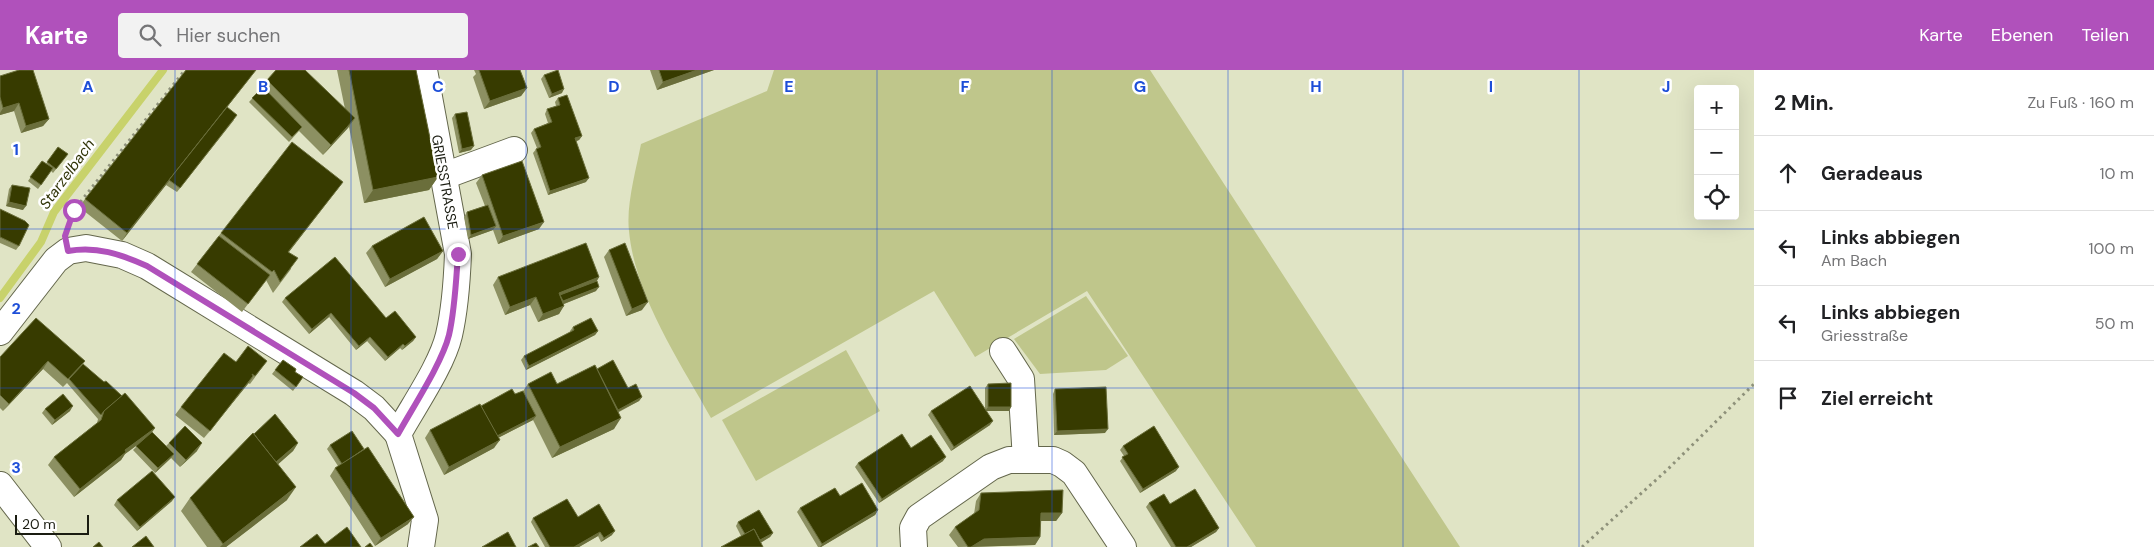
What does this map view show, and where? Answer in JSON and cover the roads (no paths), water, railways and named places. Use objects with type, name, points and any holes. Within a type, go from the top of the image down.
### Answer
[{"type":"street","name":"GRIESSTRASSE","points":[[398,434],[440,358],[449,335],[457,279],[458,254],[424,70]]},
{"type":"street","points":[[444,176],[514,150]]},
{"type":"street","points":[[0,332],[56,260],[68,251],[86,248],[122,255],[147,266],[354,393],[374,408],[398,434],[425,520],[421,547]]},
{"type":"street","points":[[1003,351],[1021,379],[1026,460]]},
{"type":"street","points":[[914,547],[913,528],[919,517],[991,467],[1009,460],[1052,460],[1062,464],[1074,473],[1123,547]]},
{"type":"street","points":[[0,485],[48,547]]},
{"type":"waterway","name":"Starzelbach","points":[[0,298],[41,242],[54,212],[163,70]]}]
